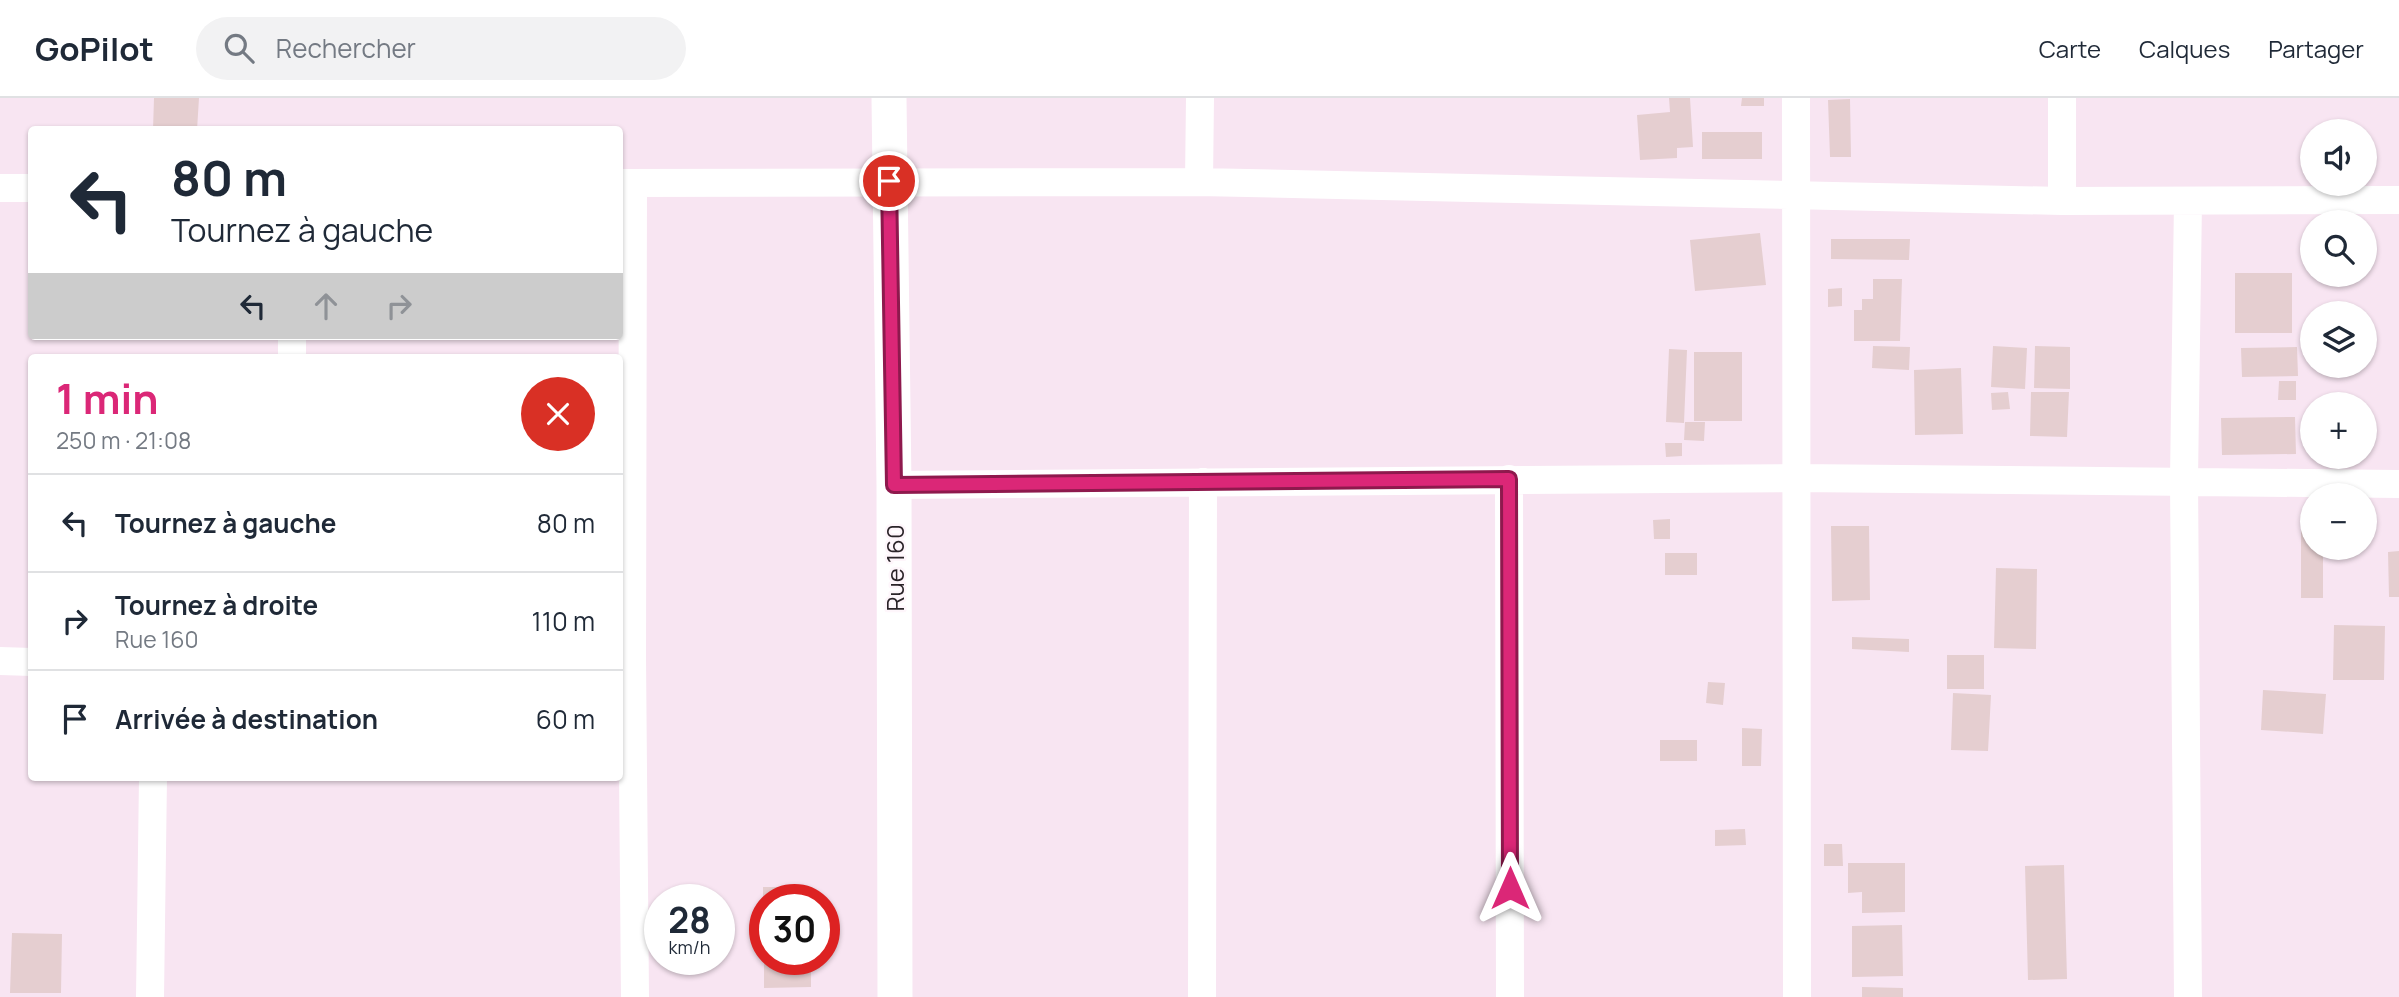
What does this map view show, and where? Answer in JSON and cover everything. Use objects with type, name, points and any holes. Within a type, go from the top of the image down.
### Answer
[{"type":"street","name":"Rue 160","points":[[889,98],[894,485],[895,997]]},
{"type":"street","points":[[1199,98],[1199,182]]},
{"type":"street","points":[[1796,98],[1797,997]]},
{"type":"street","points":[[2062,98],[2062,201]]},
{"type":"street","points":[[635,997],[626,658],[626,183],[1199,182],[2062,201],[2399,200]]},
{"type":"street","points":[[0,188],[28,188]]},
{"type":"street","points":[[2188,201],[2184,480],[2188,997]]},
{"type":"street","points":[[894,485],[1797,478],[2399,484]]},
{"type":"street","points":[[1509,479],[1510,997]]},
{"type":"street","points":[[1202,997],[1203,482]]},
{"type":"street","points":[[0,661],[28,662]]},
{"type":"street","points":[[150,997],[153,781]]},
{"type":"building","points":[[154,98],[199,98],[197,126],[153,126]]},
{"type":"building","points":[[1669,98],[1690,98],[1693,147],[1677,148],[1677,158],[1640,160],[1637,115],[1670,112]]},
{"type":"building","points":[[1742,98],[1764,98],[1764,106],[1741,106]]},
{"type":"building","points":[[1850,99],[1851,157],[1830,157],[1828,100]]},
{"type":"building","points":[[1702,132],[1762,132],[1762,159],[1702,159]]},
{"type":"building","points":[[1760,233],[1766,285],[1695,291],[1690,240]]},
{"type":"building","points":[[1831,239],[1910,239],[1909,260],[1831,259]]},
{"type":"building","points":[[2235,273],[2292,273],[2292,333],[2235,333]]},
{"type":"building","points":[[1873,279],[1902,279],[1900,341],[1854,341],[1854,310],[1862,310],[1862,299],[1873,299]]},
{"type":"building","points":[[1842,288],[1842,306],[1828,307],[1828,289]]},
{"type":"building","points":[[1873,346],[1910,347],[1909,370],[1872,368]]},
{"type":"building","points":[[1993,346],[2027,348],[2025,389],[1991,387]]},
{"type":"building","points":[[2035,346],[2070,347],[2070,389],[2034,388]]},
{"type":"building","points":[[2297,347],[2298,376],[2242,377],[2241,348]]},
{"type":"building","points":[[1669,349],[1687,350],[1684,423],[1666,422]]},
{"type":"building","points":[[1694,352],[1742,352],[1742,421],[1694,421]]},
{"type":"building","points":[[1961,368],[1963,434],[1915,435],[1914,370]]},
{"type":"building","points":[[2279,381],[2296,381],[2296,400],[2278,400]]},
{"type":"building","points":[[2008,392],[2010,409],[1992,410],[1991,393]]},
{"type":"building","points":[[2031,392],[2069,392],[2067,437],[2030,436]]},
{"type":"building","points":[[2295,417],[2296,454],[2222,455],[2221,418]]},
{"type":"building","points":[[1685,422],[1705,422],[1704,441],[1684,440]]},
{"type":"building","points":[[1665,443],[1682,443],[1682,456],[1666,457]]},
{"type":"building","points":[[1670,519],[1670,539],[1654,539],[1653,520]]},
{"type":"building","points":[[1831,526],[1869,526],[1870,600],[1832,601]]},
{"type":"building","points":[[2399,551],[2399,597],[2389,597],[2388,552]]},
{"type":"building","points":[[1665,553],[1697,553],[1697,575],[1665,575]]},
{"type":"building","points":[[2301,560],[2323,560],[2323,598],[2301,598]]},
{"type":"building","points":[[1996,568],[2037,569],[2036,649],[1994,648]]},
{"type":"building","points":[[2334,625],[2385,626],[2384,680],[2333,680]]},
{"type":"building","points":[[1852,637],[1909,639],[1909,652],[1852,649]]},
{"type":"building","points":[[1947,655],[1984,655],[1984,689],[1947,689]]},
{"type":"building","points":[[1708,682],[1725,683],[1723,705],[1706,703]]},
{"type":"building","points":[[2263,690],[2326,694],[2323,734],[2261,730]]},
{"type":"building","points":[[1953,693],[1991,695],[1988,751],[1951,750]]},
{"type":"building","points":[[1742,728],[1762,729],[1761,766],[1742,766]]},
{"type":"building","points":[[1660,740],[1697,740],[1697,761],[1660,761]]},
{"type":"building","points":[[1745,829],[1746,845],[1715,846],[1715,830]]},
{"type":"building","points":[[1824,844],[1842,844],[1843,866],[1824,866]]},
{"type":"building","points":[[1848,863],[1905,863],[1905,912],[1862,913],[1862,892],[1848,893]]},
{"type":"building","points":[[2064,865],[2067,979],[2028,980],[2025,866]]},
{"type":"building","points":[[1902,925],[1903,976],[1852,977],[1852,926]]},
{"type":"building","points":[[12,933],[62,934],[61,993],[10,993]]},
{"type":"building","points":[[764,975],[811,975],[811,987],[764,988]]},
{"type":"building","points":[[1862,987],[1903,988],[1903,997],[1862,997]]},
{"type":"route","points":[[889,181],[894,485],[1509,479],[1510,888]]}]
